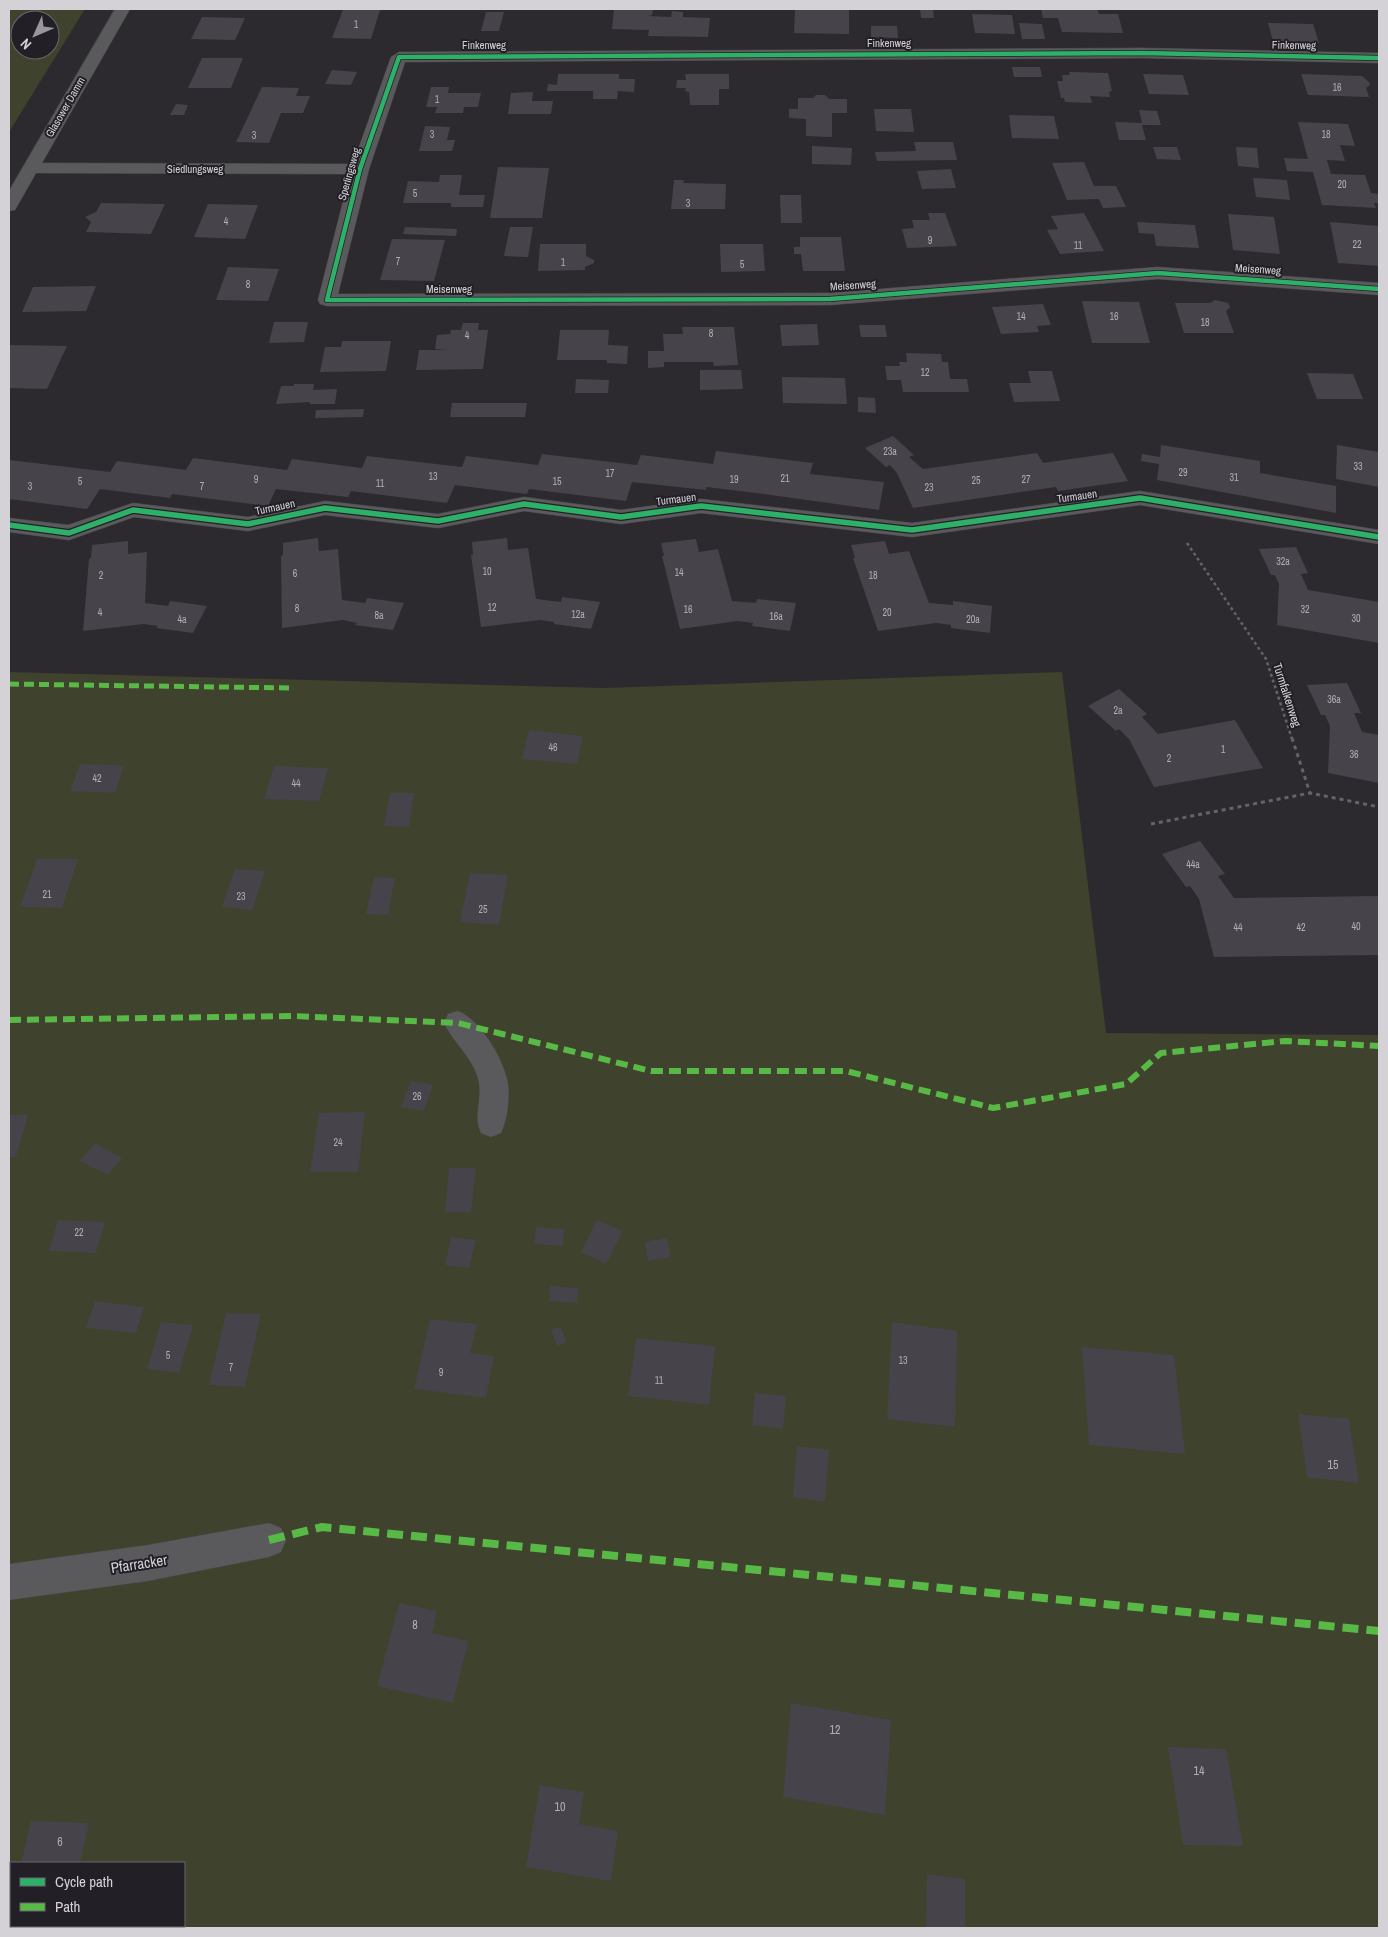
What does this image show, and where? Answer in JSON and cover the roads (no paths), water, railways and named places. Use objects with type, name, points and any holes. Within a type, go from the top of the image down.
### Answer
[{"type":"street","name":"Glasower Damm","points":[[9,206],[21,174],[122,9]]},
{"type":"street","name":"Finkenweg","points":[[399,57],[1143,53],[1379,58]]},
{"type":"street","name":"Sperlingsweg","points":[[327,300],[360,169],[399,57]]},
{"type":"street","name":"Siedlungsweg","points":[[21,174],[360,169]]},
{"type":"street","name":"Meisenweg","points":[[327,300],[660,301],[830,299],[1158,273],[1379,289]]},
{"type":"street","name":"Turmauen","points":[[9,525],[69,533],[133,510],[248,524],[326,508],[438,521],[524,504],[621,517],[701,506],[912,530],[1140,498],[1379,537]]},
{"type":"street","points":[[458,1023],[482,1053],[494,1084],[491,1124]]},
{"type":"street","name":"Pfarracker","points":[[9,1582],[148,1563],[268,1540]]}]
